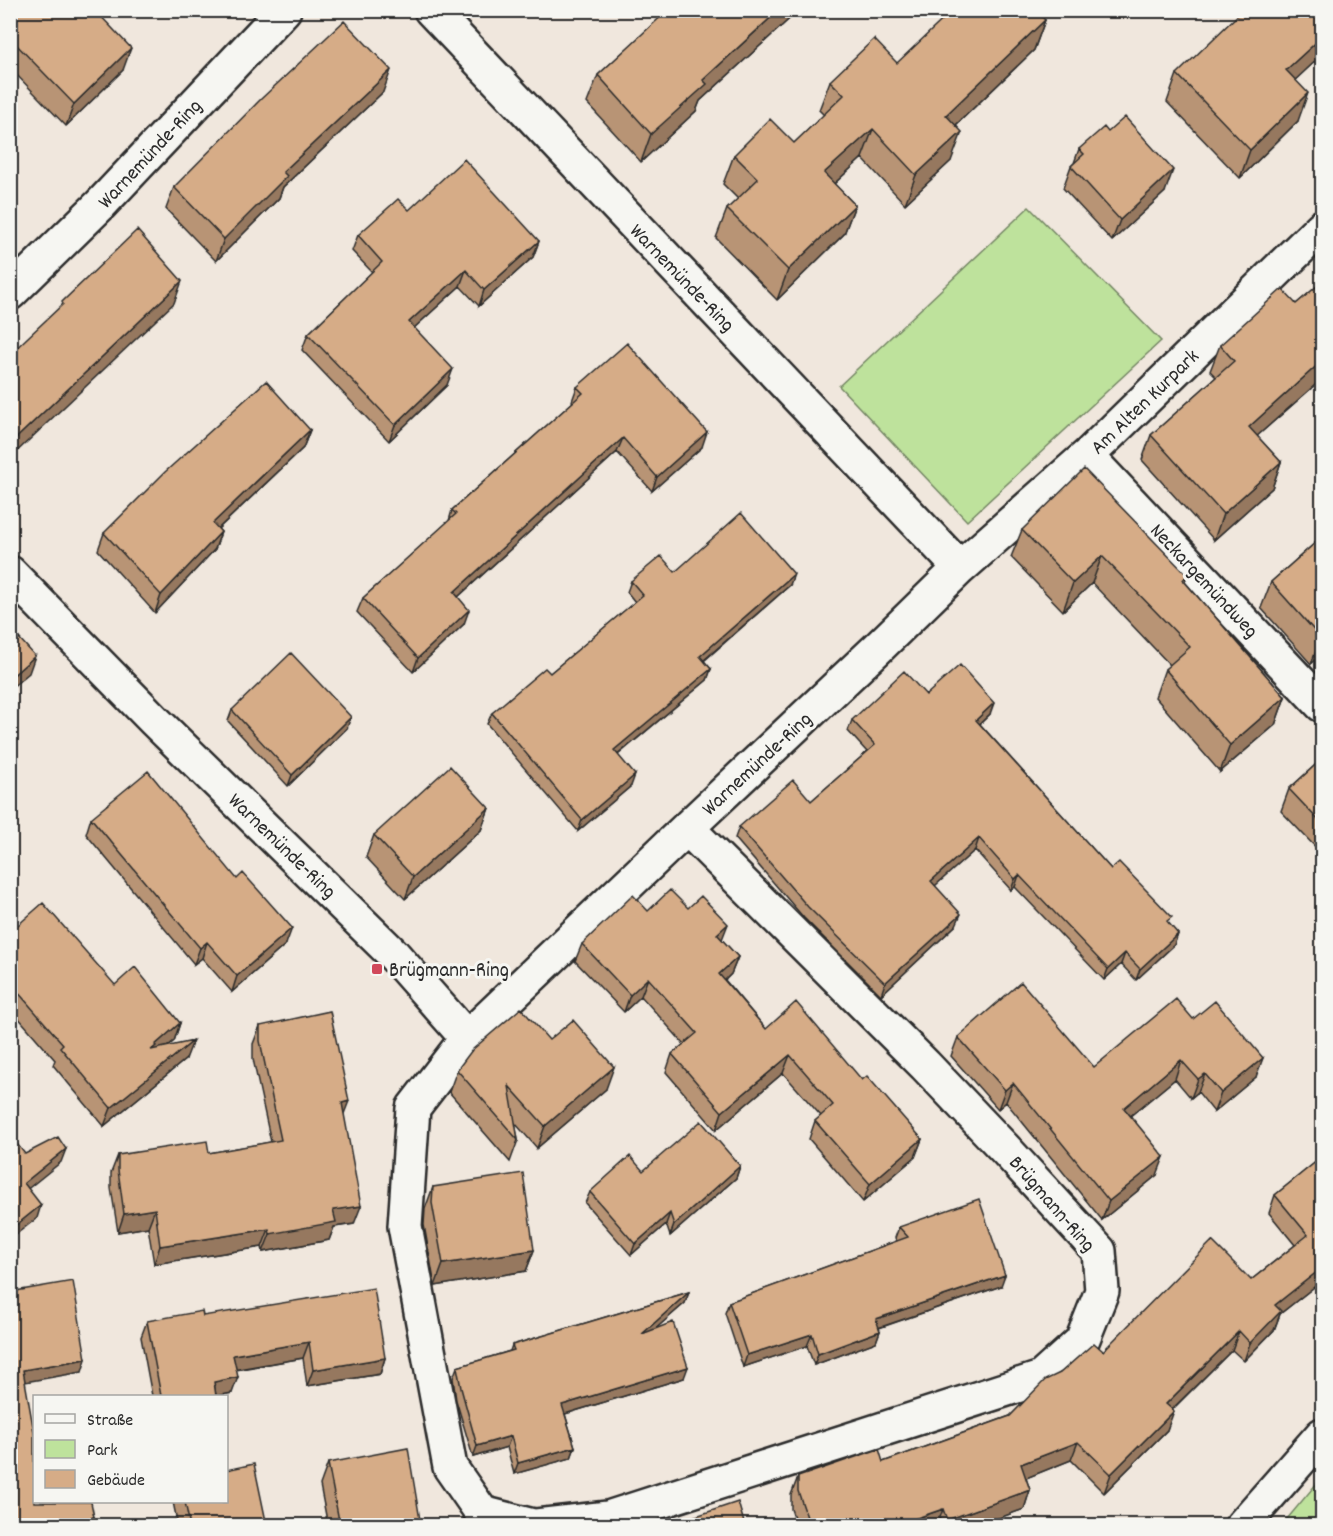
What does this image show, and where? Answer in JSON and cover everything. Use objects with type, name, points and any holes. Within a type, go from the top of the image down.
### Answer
[{"type":"street","name":"Warnemünde-Ring","points":[[10,293],[100,206],[284,10]]},
{"type":"street","name":"Warnemünde-Ring","points":[[10,573],[154,720],[392,953],[467,1038],[960,568],[430,10]]},
{"type":"street","name":"Am Alten Kurpark","points":[[960,568],[1087,456],[1323,227]]},
{"type":"street","name":"Neckargemündweg","points":[[1087,456],[1323,705]]},
{"type":"street","name":"Brügmann-Ring","points":[[467,1038],[413,1107],[405,1226],[450,1467],[482,1513],[535,1526],[608,1518],[1041,1378],[1082,1341],[1102,1292],[1099,1251],[925,1065],[687,828]]},
{"type":"street","points":[[1242,1526],[1323,1435]]},
{"type":"green space","points":[[1029,207],[1161,341],[967,521],[839,386]]},
{"type":"green space","points":[[1322,1477],[1322,1525],[1282,1525]]},
{"type":"building","points":[[10,10],[95,10],[131,48],[74,104],[10,38]]},
{"type":"building","points":[[668,10],[779,10],[703,80],[707,84],[651,134],[598,75]]},
{"type":"building","points":[[953,10],[1036,10],[1045,20],[946,115],[962,132],[916,175],[873,129],[824,173],[855,205],[788,270],[727,209],[758,179],[734,155],[770,119],[794,143],[844,95],[830,81],[874,39],[897,63]]},
{"type":"building","points":[[1243,10],[1323,10],[1323,36],[1286,70],[1308,93],[1250,150],[1177,74]]},
{"type":"building","points":[[344,21],[391,70],[283,172],[287,176],[224,239],[174,187],[261,99]]},
{"type":"building","points":[[1125,117],[1173,170],[1120,220],[1071,166],[1084,154],[1079,149],[1104,127],[1108,132]]},
{"type":"building","points":[[464,159],[539,241],[484,290],[466,270],[409,322],[453,369],[395,425],[308,334],[382,262],[358,235],[398,199],[409,210]]},
{"type":"building","points":[[137,230],[182,281],[10,444],[10,354]]},
{"type":"building","points":[[1323,281],[1323,360],[1249,427],[1281,462],[1223,514],[1151,435],[1234,361],[1220,345],[1282,289],[1296,304]]},
{"type":"building","points":[[627,343],[707,432],[657,477],[623,438],[454,592],[469,610],[418,658],[363,598],[456,514],[452,510],[583,393],[577,387]]},
{"type":"building","points":[[266,381],[310,430],[213,523],[221,532],[161,595],[104,533],[165,472]]},
{"type":"building","points":[[1084,469],[1187,575],[1183,580],[1285,697],[1230,745],[1165,669],[1190,647],[1102,556],[1073,583],[1022,530]]},
{"type":"building","points":[[741,513],[794,574],[700,656],[711,669],[614,750],[635,775],[582,820],[492,713],[545,668],[550,673],[643,595],[631,581],[661,556],[675,572]]},
{"type":"building","points":[[1323,536],[1323,637],[1321,638],[1271,582]]},
{"type":"building","points":[[10,628],[35,656],[10,678]]},
{"type":"building","points":[[291,653],[351,717],[292,775],[232,710]]},
{"type":"building","points":[[960,665],[994,703],[976,720],[1111,869],[1119,862],[1172,917],[1167,921],[1178,934],[1140,969],[1125,953],[1108,969],[1019,875],[1015,879],[979,838],[931,881],[961,914],[885,983],[808,907],[739,827],[793,780],[811,801],[875,745],[852,720],[904,671],[926,695]]},
{"type":"building","points":[[1323,758],[1323,825],[1289,789]]},
{"type":"building","points":[[450,766],[489,808],[413,877],[374,835]]},
{"type":"building","points":[[148,771],[237,879],[243,873],[292,928],[237,976],[207,942],[200,948],[91,818]]},
{"type":"building","points":[[670,890],[688,908],[701,896],[728,924],[717,934],[738,957],[719,974],[766,1029],[796,1002],[862,1080],[867,1076],[922,1139],[870,1184],[815,1121],[833,1105],[790,1055],[722,1112],[672,1054],[697,1033],[648,978],[630,995],[582,944],[633,895],[648,911]]},
{"type":"building","points":[[43,903],[115,985],[135,967],[180,1023],[151,1050],[193,1041],[111,1108],[60,1047],[63,1044],[10,983],[10,932]]},
{"type":"building","points":[[1021,982],[1094,1067],[1176,999],[1193,1019],[1215,1001],[1263,1058],[1221,1093],[1205,1074],[1198,1079],[1181,1060],[1124,1108],[1164,1157],[1109,1201],[1013,1083],[1005,1090],[958,1037]]},
{"type":"building","points":[[521,1008],[549,1040],[573,1020],[614,1067],[545,1126],[509,1086],[518,1140],[457,1070],[472,1050]]},
{"type":"building","points":[[330,1011],[349,1101],[342,1103],[361,1206],[333,1210],[336,1222],[270,1234],[269,1229],[160,1246],[155,1209],[124,1214],[118,1155],[207,1141],[209,1153],[281,1140],[260,1041],[260,1026]]},
{"type":"building","points":[[701,1121],[740,1166],[674,1225],[670,1213],[635,1244],[590,1192],[630,1156],[643,1171]]},
{"type":"building","points":[[10,1135],[25,1154],[58,1137],[66,1149],[24,1183],[41,1205],[10,1230]]},
{"type":"building","points":[[1323,1156],[1323,1267],[1275,1305],[1281,1311],[1250,1343],[1239,1331],[1166,1404],[1174,1411],[1111,1474],[1078,1442],[1021,1464],[1030,1490],[947,1520],[943,1509],[894,1526],[810,1526],[798,1491],[798,1477],[879,1449],[883,1462],[1010,1416],[1045,1380],[1060,1373],[1094,1343],[1103,1351],[1212,1241],[1251,1280],[1308,1235],[1275,1195]]},
{"type":"building","points":[[523,1173],[534,1250],[443,1264],[432,1203],[433,1187]]},
{"type":"building","points":[[979,1199],[1005,1275],[876,1319],[880,1331],[818,1354],[812,1334],[747,1355],[729,1302],[908,1237],[899,1227]]},
{"type":"building","points":[[73,1281],[86,1359],[23,1370],[33,1426],[33,1503],[91,1503],[94,1517],[46,1526],[10,1526],[10,1292]]},
{"type":"building","points":[[374,1288],[385,1358],[313,1370],[309,1342],[233,1355],[238,1377],[214,1382],[216,1395],[161,1395],[147,1321],[202,1311],[203,1316]]},
{"type":"building","points":[[689,1292],[642,1334],[673,1322],[688,1367],[562,1405],[575,1447],[518,1463],[511,1436],[477,1446],[457,1367],[514,1350],[512,1345]]},
{"type":"building","points":[[408,1448],[421,1526],[340,1526],[328,1463]]},
{"type":"building","points":[[254,1464],[267,1526],[190,1526],[185,1503],[228,1503],[228,1470]]},
{"type":"building","points":[[738,1502],[745,1526],[666,1526]]},
{"type":"place","name":"Brügmann-Ring","points":[[377,969]]}]
